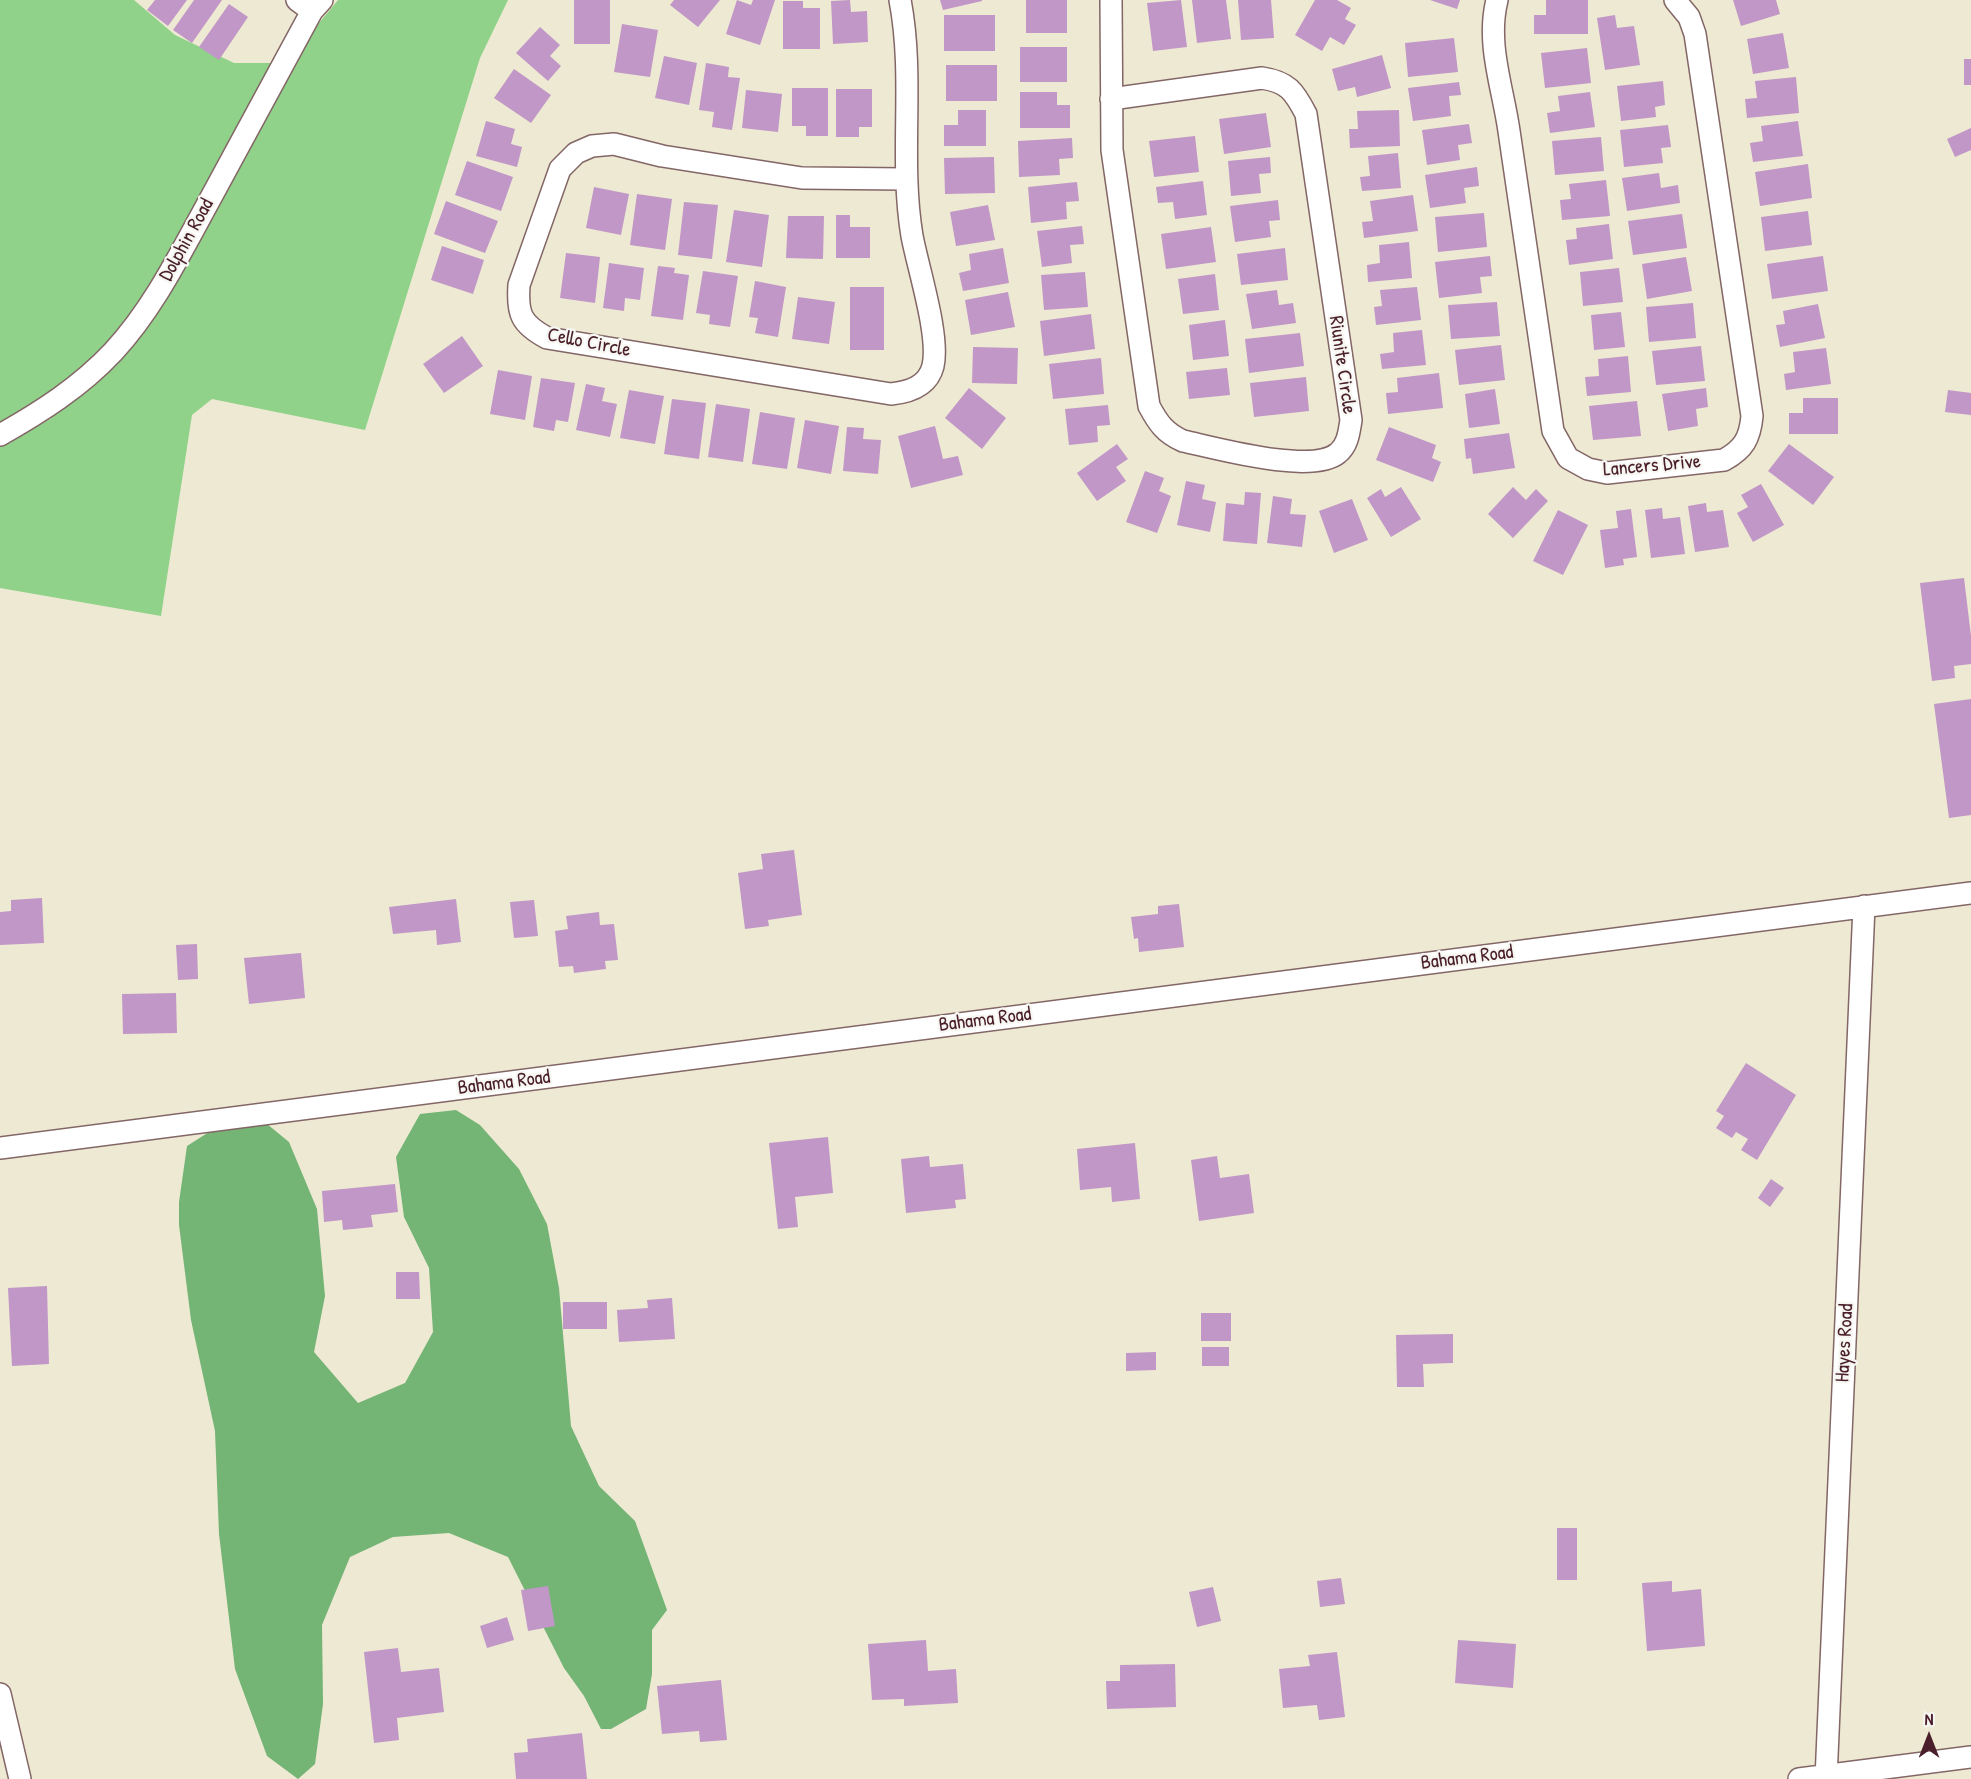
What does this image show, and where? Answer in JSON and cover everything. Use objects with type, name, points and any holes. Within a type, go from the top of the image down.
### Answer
[{"type":"street","name":"Cello Circle","points":[[900,0],[907,52],[905,179],[912,235],[934,346],[930,376],[921,385],[908,392],[891,394],[547,338],[531,329],[523,319],[518,305],[519,285],[560,169],[576,153],[592,146],[614,144],[662,156],[801,178],[905,179]]},
{"type":"street","name":"Riunite Circle","points":[[1111,0],[1111,99],[1112,150],[1149,406],[1158,423],[1170,435],[1183,441],[1299,463],[1327,459],[1339,453],[1348,438],[1351,420],[1306,114],[1297,96],[1281,81],[1262,78],[1111,99]]},
{"type":"street","name":"Lancers Drive","points":[[1497,0],[1493,23],[1494,51],[1506,106],[1553,431],[1568,458],[1588,469],[1607,473],[1724,460],[1740,451],[1751,434],[1752,416],[1695,34],[1689,17],[1675,0]]},
{"type":"street","name":"Dolphin Road","points":[[0,435],[46,409],[83,380],[113,351],[142,316],[171,271],[310,4]]},
{"type":"street","name":"Bahama Road","points":[[0,1148],[1971,892]]},
{"type":"street","name":"Hayes Road","points":[[1826,1777],[1864,906]]},
{"type":"street","points":[[0,1694],[20,1779]]},
{"type":"street","points":[[1799,1779],[1971,1757]]},
{"type":"green space","points":[[0,0],[134,0],[175,35],[234,63],[273,63],[164,263],[132,314],[106,344],[69,378],[0,423]]},
{"type":"green space","points":[[338,0],[508,0],[480,58],[365,430],[212,399],[192,415],[161,616],[0,588],[0,447],[50,419],[88,389],[314,29]]},
{"type":"green space","points":[[456,1110],[480,1125],[519,1169],[547,1224],[559,1288],[571,1426],[599,1486],[635,1521],[667,1610],[652,1630],[652,1674],[646,1709],[611,1729],[601,1729],[584,1696],[564,1668],[508,1557],[449,1533],[393,1537],[350,1557],[322,1625],[323,1704],[315,1764],[298,1779],[267,1756],[235,1669],[219,1534],[215,1431],[191,1320],[179,1225],[179,1202],[187,1146],[209,1132],[267,1124],[289,1142],[317,1209],[325,1296],[314,1352],[358,1403],[405,1383],[433,1332],[429,1268],[404,1217],[396,1157],[420,1114]]},
{"type":"building","points":[[155,0],[187,0],[168,26],[147,10]]},
{"type":"building","points":[[194,0],[222,0],[192,43],[173,30]]},
{"type":"building","points":[[574,0],[610,0],[610,44],[574,44]]},
{"type":"building","points":[[674,0],[720,0],[698,27],[670,5]]},
{"type":"building","points":[[737,0],[751,5],[753,0],[775,0],[760,45],[726,34]]},
{"type":"building","points":[[850,0],[851,12],[867,11],[868,42],[833,44],[831,1]]},
{"type":"building","points":[[940,0],[982,0],[982,1],[943,10]]},
{"type":"building","points":[[1026,0],[1067,0],[1067,33],[1026,33]]},
{"type":"building","points":[[1181,0],[1187,47],[1153,51],[1147,3]]},
{"type":"building","points":[[1192,0],[1226,0],[1231,39],[1197,43]]},
{"type":"building","points":[[1238,0],[1271,0],[1274,38],[1241,40]]},
{"type":"building","points":[[1315,0],[1337,0],[1351,8],[1345,19],[1356,25],[1344,45],[1330,37],[1322,51],[1295,35]]},
{"type":"building","points":[[1430,0],[1460,0],[1457,9]]},
{"type":"building","points":[[1546,0],[1588,0],[1588,34],[1534,34],[1534,15],[1546,15]]},
{"type":"building","points":[[1733,0],[1776,0],[1780,14],[1741,26]]},
{"type":"building","points":[[783,1],[803,1],[803,8],[820,8],[820,49],[783,49]]},
{"type":"building","points":[[229,4],[248,17],[219,60],[199,47]]},
{"type":"building","points":[[944,15],[995,15],[995,51],[944,51]]},
{"type":"building","points":[[1615,15],[1617,28],[1634,26],[1640,65],[1605,70],[1597,18]]},
{"type":"building","points":[[622,24],[658,30],[650,77],[614,72]]},
{"type":"building","points":[[540,27],[560,45],[550,56],[561,66],[548,81],[516,53]]},
{"type":"building","points":[[1783,33],[1789,68],[1753,74],[1747,39]]},
{"type":"building","points":[[1454,38],[1458,72],[1408,77],[1405,43]]},
{"type":"building","points":[[1020,47],[1067,47],[1067,82],[1020,82]]},
{"type":"building","points":[[1587,48],[1591,83],[1545,88],[1541,53]]},
{"type":"building","points":[[1382,55],[1391,88],[1357,97],[1355,87],[1338,91],[1332,69]]},
{"type":"building","points":[[664,56],[697,63],[689,105],[655,98]]},
{"type":"building","points":[[1964,59],[1971,59],[1971,85],[1964,85]]},
{"type":"building","points":[[706,63],[729,67],[728,77],[740,78],[732,130],[712,127],[714,112],[699,110]]},
{"type":"building","points":[[946,65],[997,65],[997,101],[946,101]]},
{"type":"building","points":[[514,69],[551,95],[531,123],[494,98]]},
{"type":"building","points":[[1796,77],[1799,113],[1747,118],[1745,99],[1757,98],[1755,81]]},
{"type":"building","points":[[1663,81],[1665,105],[1655,107],[1656,117],[1621,121],[1617,86]]},
{"type":"building","points":[[1459,82],[1461,95],[1449,96],[1451,116],[1413,121],[1408,88]]},
{"type":"building","points":[[792,88],[828,88],[828,136],[806,136],[806,126],[792,126]]},
{"type":"building","points":[[836,89],[872,89],[872,127],[859,127],[859,137],[836,137]]},
{"type":"building","points":[[746,90],[782,94],[778,132],[742,128]]},
{"type":"building","points":[[1020,92],[1057,92],[1057,105],[1070,105],[1070,128],[1020,128]]},
{"type":"building","points":[[1590,92],[1595,127],[1550,133],[1547,113],[1560,111],[1558,96]]},
{"type":"building","points":[[958,110],[986,110],[986,146],[944,146],[944,125],[958,125]]},
{"type":"building","points":[[1399,110],[1400,146],[1350,148],[1349,129],[1358,129],[1357,111]]},
{"type":"building","points":[[1266,113],[1271,147],[1224,154],[1219,119]]},
{"type":"building","points":[[486,121],[515,129],[511,144],[522,147],[517,167],[476,156]]},
{"type":"building","points":[[1798,121],[1803,156],[1753,162],[1750,143],[1763,141],[1761,126]]},
{"type":"building","points":[[1469,124],[1472,143],[1458,145],[1460,160],[1427,165],[1422,130]]},
{"type":"building","points":[[1668,125],[1671,147],[1661,148],[1663,163],[1624,167],[1620,130]]},
{"type":"building","points":[[1971,128],[1971,150],[1955,157],[1947,139]]},
{"type":"building","points":[[1195,136],[1199,172],[1154,177],[1149,141]]},
{"type":"building","points":[[1601,137],[1604,171],[1555,175],[1552,141]]},
{"type":"building","points":[[1072,138],[1073,158],[1059,159],[1060,175],[1019,177],[1018,141]]},
{"type":"building","points":[[1398,153],[1401,188],[1362,191],[1360,177],[1370,176],[1368,156]]},
{"type":"building","points":[[994,157],[995,193],[945,194],[944,158]]},
{"type":"building","points":[[1270,157],[1271,173],[1259,174],[1261,193],[1231,196],[1228,161]]},
{"type":"building","points":[[467,161],[513,177],[501,211],[455,195]]},
{"type":"building","points":[[1808,164],[1812,198],[1760,206],[1755,172]]},
{"type":"building","points":[[1477,167],[1479,186],[1464,188],[1466,203],[1430,208],[1425,175]]},
{"type":"building","points":[[1659,173],[1661,188],[1678,185],[1680,203],[1627,211],[1622,178]]},
{"type":"building","points":[[1606,180],[1610,216],[1562,220],[1560,200],[1571,199],[1569,184]]},
{"type":"building","points":[[1203,181],[1207,215],[1175,219],[1173,202],[1158,203],[1156,187]]},
{"type":"building","points":[[1077,182],[1079,201],[1066,202],[1067,219],[1031,223],[1028,187]]},
{"type":"building","points":[[594,187],[629,194],[621,235],[586,228]]},
{"type":"building","points":[[637,194],[672,199],[665,250],[630,245]]},
{"type":"building","points":[[1413,195],[1418,231],[1364,238],[1362,222],[1373,221],[1370,201]]},
{"type":"building","points":[[1278,200],[1280,220],[1269,221],[1271,237],[1235,242],[1230,206]]},
{"type":"building","points":[[446,201],[498,221],[485,253],[434,234]]},
{"type":"building","points":[[684,202],[718,205],[712,259],[678,255]]},
{"type":"building","points":[[988,205],[995,240],[956,246],[950,212]]},
{"type":"building","points":[[734,210],[769,215],[762,267],[726,262]]},
{"type":"building","points":[[1808,211],[1812,245],[1765,251],[1761,217]]},
{"type":"building","points":[[1484,213],[1487,247],[1438,252],[1435,217]]},
{"type":"building","points":[[1682,214],[1687,248],[1633,255],[1628,221]]},
{"type":"building","points":[[836,215],[850,215],[850,227],[870,227],[870,258],[836,258]]},
{"type":"building","points":[[788,216],[824,216],[823,259],[786,258]]},
{"type":"building","points":[[1609,224],[1613,259],[1569,265],[1566,240],[1577,239],[1576,228]]},
{"type":"building","points":[[1082,226],[1084,244],[1070,245],[1072,263],[1042,267],[1037,231]]},
{"type":"building","points":[[1211,227],[1216,262],[1166,269],[1161,234]]},
{"type":"building","points":[[1409,242],[1412,278],[1368,282],[1367,265],[1380,263],[1379,245]]},
{"type":"building","points":[[442,246],[484,260],[473,294],[431,280]]},
{"type":"building","points":[[1003,248],[1009,283],[963,291],[959,273],[971,270],[969,254]]},
{"type":"building","points":[[1285,248],[1288,280],[1241,285],[1237,254]]},
{"type":"building","points":[[566,253],[600,257],[595,303],[560,298]]},
{"type":"building","points":[[1490,256],[1492,276],[1480,277],[1482,293],[1439,298],[1435,262]]},
{"type":"building","points":[[1823,256],[1828,291],[1772,299],[1767,264]]},
{"type":"building","points":[[1686,257],[1692,291],[1647,299],[1642,264]]},
{"type":"building","points":[[609,263],[644,268],[640,300],[625,298],[624,311],[603,308]]},
{"type":"building","points":[[658,266],[675,268],[674,273],[689,275],[683,320],[651,316]]},
{"type":"building","points":[[1619,268],[1623,302],[1583,306],[1580,272]]},
{"type":"building","points":[[703,271],[738,276],[730,327],[709,324],[710,315],[696,313]]},
{"type":"building","points":[[1085,272],[1088,307],[1044,310],[1041,275]]},
{"type":"building","points":[[1215,274],[1219,310],[1183,314],[1178,279]]},
{"type":"building","points":[[755,281],[786,287],[778,337],[755,333],[758,318],[749,317]]},
{"type":"building","points":[[850,287],[884,287],[884,350],[850,350]]},
{"type":"building","points":[[1417,287],[1421,320],[1376,325],[1374,307],[1382,306],[1380,290]]},
{"type":"building","points":[[1277,290],[1279,305],[1293,303],[1296,323],[1252,329],[1246,294]]},
{"type":"building","points":[[1008,292],[1015,327],[971,335],[965,300]]},
{"type":"building","points":[[798,297],[835,302],[829,344],[792,339]]},
{"type":"building","points":[[1497,302],[1500,336],[1451,339],[1448,305]]},
{"type":"building","points":[[1693,303],[1696,338],[1649,342],[1646,307]]},
{"type":"building","points":[[1818,304],[1825,338],[1780,347],[1776,325],[1785,324],[1783,311]]},
{"type":"building","points":[[1621,312],[1625,347],[1594,350],[1591,315]]},
{"type":"building","points":[[1091,314],[1095,349],[1044,356],[1040,321]]},
{"type":"building","points":[[1225,320],[1229,356],[1193,360],[1189,325]]},
{"type":"building","points":[[1422,330],[1426,365],[1382,369],[1380,354],[1394,352],[1393,333]]},
{"type":"building","points":[[1300,333],[1304,366],[1249,373],[1245,339]]},
{"type":"building","points":[[462,336],[483,366],[444,393],[423,364]]},
{"type":"building","points":[[1501,345],[1505,380],[1459,385],[1455,350]]},
{"type":"building","points":[[1701,346],[1705,381],[1656,385],[1652,351]]},
{"type":"building","points":[[973,347],[1018,348],[1017,384],[972,383]]},
{"type":"building","points":[[1826,348],[1831,384],[1786,390],[1784,374],[1795,372],[1793,352]]},
{"type":"building","points":[[1628,356],[1631,392],[1587,396],[1585,377],[1599,376],[1598,359]]},
{"type":"building","points":[[1101,358],[1104,394],[1053,399],[1049,364]]},
{"type":"building","points":[[1227,368],[1230,395],[1189,399],[1186,372]]},
{"type":"building","points":[[498,370],[532,376],[525,420],[490,414]]},
{"type":"building","points":[[1439,373],[1443,408],[1388,414],[1386,393],[1398,392],[1397,378]]},
{"type":"building","points":[[1306,377],[1309,411],[1254,417],[1250,383]]},
{"type":"building","points":[[541,378],[575,383],[568,422],[556,420],[554,431],[533,427]]},
{"type":"building","points":[[586,384],[605,388],[602,401],[617,404],[610,437],[576,430]]},
{"type":"building","points":[[969,388],[1006,418],[982,449],[945,418]]},
{"type":"building","points":[[1706,388],[1708,407],[1696,409],[1698,426],[1668,431],[1662,394]]},
{"type":"building","points":[[1495,389],[1500,424],[1469,428],[1465,394]]},
{"type":"building","points":[[629,390],[664,396],[655,444],[620,438]]},
{"type":"building","points":[[1948,390],[1971,393],[1971,415],[1945,412]]},
{"type":"building","points":[[1803,398],[1838,398],[1838,434],[1789,434],[1789,413],[1803,413]]},
{"type":"building","points":[[672,399],[706,403],[699,459],[664,454]]},
{"type":"building","points":[[1637,401],[1641,436],[1593,440],[1589,406]]},
{"type":"building","points":[[716,404],[750,409],[743,462],[708,457]]},
{"type":"building","points":[[1108,405],[1110,425],[1097,426],[1098,442],[1069,445],[1065,409]]},
{"type":"building","points":[[760,412],[795,418],[787,469],[752,464]]},
{"type":"building","points":[[805,420],[839,426],[831,474],[797,468]]},
{"type":"building","points":[[935,426],[943,459],[958,456],[963,475],[911,488],[898,436]]},
{"type":"building","points":[[847,427],[864,428],[863,439],[881,440],[878,474],[843,471]]},
{"type":"building","points":[[1389,427],[1436,445],[1432,458],[1441,462],[1433,482],[1376,460]]},
{"type":"building","points":[[1509,433],[1515,468],[1473,474],[1471,458],[1466,459],[1464,439]]},
{"type":"building","points":[[1117,444],[1128,459],[1116,467],[1126,481],[1097,501],[1077,473]]},
{"type":"building","points":[[1789,444],[1834,477],[1813,505],[1768,471]]},
{"type":"building","points":[[1145,471],[1164,478],[1159,491],[1171,496],[1157,533],[1126,522]]},
{"type":"building","points":[[1186,481],[1205,485],[1202,499],[1216,502],[1210,532],[1177,525]]},
{"type":"building","points":[[1761,484],[1784,525],[1753,542],[1737,513],[1748,507],[1741,495]]},
{"type":"building","points":[[1401,487],[1421,519],[1391,537],[1367,498],[1381,489],[1385,497]]},
{"type":"building","points":[[1513,487],[1526,500],[1536,489],[1548,501],[1513,538],[1488,514]]},
{"type":"building","points":[[1245,492],[1261,493],[1257,544],[1223,541],[1226,503],[1244,505]]},
{"type":"building","points":[[1273,496],[1292,499],[1290,514],[1306,515],[1302,547],[1267,543]]},
{"type":"building","points":[[1352,499],[1368,540],[1334,553],[1319,511]]},
{"type":"building","points":[[1706,503],[1707,512],[1723,510],[1729,547],[1695,552],[1688,506]]},
{"type":"building","points":[[1662,508],[1663,519],[1680,517],[1685,554],[1651,558],[1645,510]]},
{"type":"building","points":[[1631,509],[1637,557],[1623,559],[1624,565],[1605,568],[1600,530],[1618,528],[1616,511]]},
{"type":"building","points":[[1558,510],[1588,525],[1563,575],[1533,561]]},
{"type":"building","points":[[1964,578],[1971,636],[1971,664],[1954,666],[1955,678],[1932,681],[1920,583]]},
{"type":"building","points":[[1971,699],[1971,815],[1949,818],[1934,704]]},
{"type":"building","points":[[794,850],[802,915],[768,920],[769,926],[745,929],[738,873],[763,869],[761,854]]},
{"type":"building","points":[[42,898],[44,943],[0,945],[0,912],[11,911],[11,900]]},
{"type":"building","points":[[456,899],[461,942],[437,945],[436,930],[393,934],[389,907]]},
{"type":"building","points":[[534,900],[538,936],[514,938],[510,902]]},
{"type":"building","points":[[1179,904],[1184,947],[1139,952],[1138,938],[1134,939],[1131,917],[1158,914],[1158,906]]},
{"type":"building","points":[[599,912],[600,925],[614,924],[618,960],[605,961],[606,969],[574,973],[573,966],[559,967],[555,931],[568,929],[566,916]]},
{"type":"building","points":[[197,944],[198,979],[178,980],[176,945]]},
{"type":"building","points":[[301,953],[305,998],[249,1004],[244,958]]},
{"type":"building","points":[[176,993],[177,1033],[123,1034],[122,994]]},
{"type":"building","points":[[1746,1063],[1796,1095],[1757,1160],[1741,1150],[1748,1139],[1736,1132],[1732,1138],[1716,1128],[1724,1116],[1716,1111]]},
{"type":"building","points":[[828,1137],[833,1193],[795,1197],[798,1227],[778,1229],[769,1143]]},
{"type":"building","points":[[1135,1143],[1140,1199],[1112,1202],[1111,1187],[1080,1190],[1077,1149]]},
{"type":"building","points":[[929,1156],[930,1167],[963,1164],[966,1199],[955,1200],[956,1208],[906,1213],[901,1159]]},
{"type":"building","points":[[1217,1156],[1220,1178],[1249,1174],[1254,1213],[1199,1221],[1191,1160]]},
{"type":"building","points":[[1771,1179],[1784,1188],[1770,1207],[1758,1198]]},
{"type":"building","points":[[395,1184],[398,1212],[371,1215],[373,1227],[343,1230],[342,1220],[324,1222],[322,1191]]},
{"type":"building","points":[[396,1272],[419,1272],[420,1299],[396,1299]]},
{"type":"building","points":[[47,1286],[49,1364],[12,1366],[8,1288]]},
{"type":"building","points":[[672,1298],[675,1339],[619,1342],[617,1310],[648,1308],[647,1300]]},
{"type":"building","points":[[563,1302],[607,1302],[607,1329],[563,1329]]},
{"type":"building","points":[[1201,1313],[1231,1313],[1231,1341],[1201,1341]]},
{"type":"building","points":[[1453,1334],[1453,1363],[1423,1364],[1424,1387],[1397,1387],[1396,1335]]},
{"type":"building","points":[[1202,1347],[1229,1347],[1229,1366],[1202,1366]]},
{"type":"building","points":[[1156,1352],[1156,1370],[1126,1371],[1126,1353]]},
{"type":"building","points":[[1557,1528],[1577,1528],[1577,1580],[1557,1580]]},
{"type":"building","points":[[1341,1578],[1345,1604],[1320,1607],[1317,1581]]},
{"type":"building","points":[[1672,1581],[1672,1592],[1701,1589],[1705,1646],[1647,1651],[1642,1583]]},
{"type":"building","points":[[548,1586],[555,1626],[528,1631],[521,1590]]},
{"type":"building","points":[[1213,1587],[1221,1621],[1197,1627],[1189,1592]]},
{"type":"building","points":[[507,1617],[514,1640],[487,1648],[480,1626]]},
{"type":"building","points":[[926,1640],[928,1671],[956,1669],[958,1703],[904,1706],[904,1699],[872,1700],[868,1644]]},
{"type":"building","points":[[1458,1640],[1516,1644],[1513,1688],[1455,1683]]},
{"type":"building","points":[[398,1648],[401,1672],[439,1668],[444,1712],[397,1718],[399,1740],[374,1743],[364,1652]]},
{"type":"building","points":[[1337,1652],[1345,1717],[1319,1720],[1317,1705],[1283,1708],[1279,1669],[1310,1666],[1308,1655]]},
{"type":"building","points":[[1175,1664],[1176,1707],[1107,1709],[1106,1681],[1120,1681],[1120,1665]]},
{"type":"building","points":[[721,1680],[727,1740],[700,1742],[699,1731],[662,1734],[657,1686]]},
{"type":"building","points":[[582,1733],[587,1779],[516,1779],[514,1753],[528,1752],[527,1739]]}]
